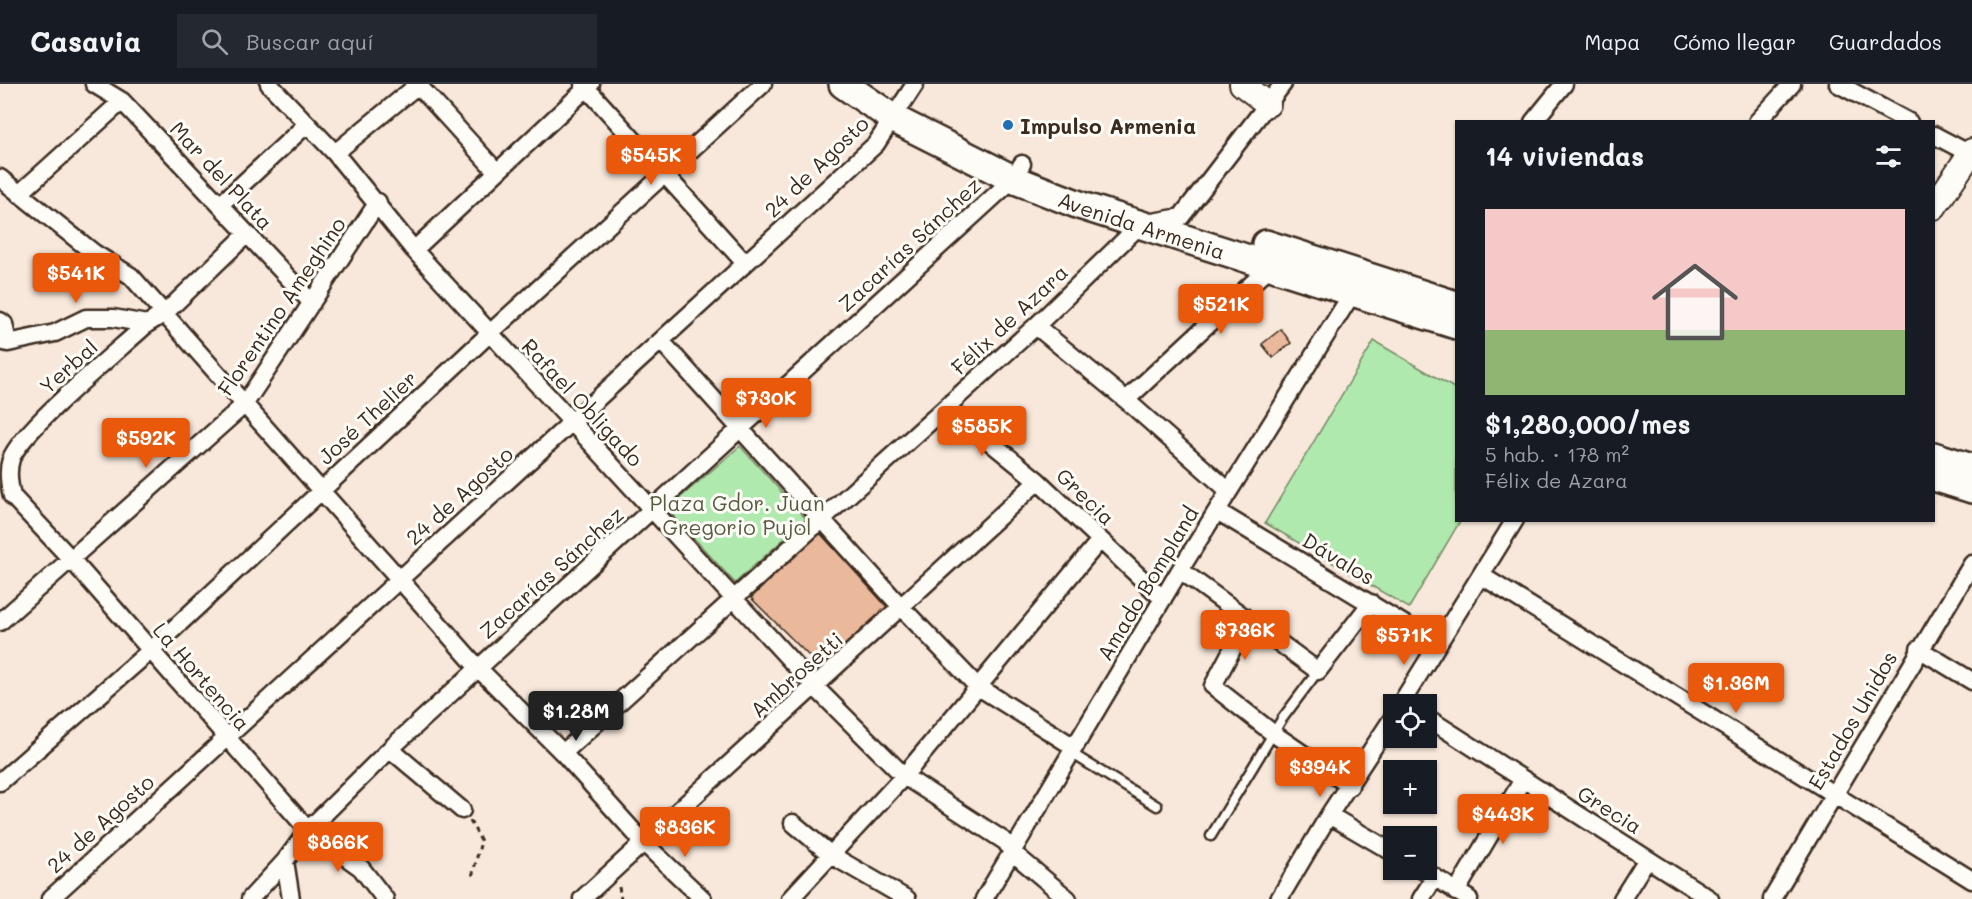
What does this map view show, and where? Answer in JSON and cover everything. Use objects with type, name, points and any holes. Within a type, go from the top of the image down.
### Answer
[{"type":"main road","name":"Avenida Armenia","points":[[843,84],[904,102]]},
{"type":"main road","name":"Avenida Armenia","points":[[875,84],[1018,172],[1082,206],[1141,224],[1274,256]]},
{"type":"main road","name":"Avenida Armenia","points":[[1018,172],[1095,190],[1181,217],[1274,256],[1355,283],[1455,325]]},
{"type":"main road","name":"Avenida Armenia","points":[[1355,283],[1455,305]]},
{"type":"main road","points":[[1935,456],[1972,468]]},
{"type":"main road","points":[[1935,477],[1972,489]]},
{"type":"street","name":"Mar del Plata","points":[[94,84],[122,101],[312,303]]},
{"type":"street","name":"Rafael Obligado","points":[[269,84],[378,202],[414,250],[652,510],[736,598],[815,687],[904,776],[1006,842],[1012,852],[1068,899]]},
{"type":"street","points":[[335,153],[419,84],[497,172]]},
{"type":"street","name":"José Thelier","points":[[0,782],[150,651],[490,333],[763,84]]},
{"type":"street","points":[[1242,84],[1268,104]]},
{"type":"street","points":[[1141,224],[1181,217],[1283,84]]},
{"type":"street","points":[[1535,120],[1564,84]]},
{"type":"street","points":[[1759,120],[1792,84]]},
{"type":"street","points":[[1838,84],[1905,120]]},
{"type":"street","points":[[414,250],[587,85],[745,263]]},
{"type":"street","points":[[19,194],[122,101]]},
{"type":"street","name":"24 de Agosto","points":[[50,899],[876,144],[904,102]]},
{"type":"street","points":[[221,204],[307,124]]},
{"type":"street","points":[[1935,136],[1971,154],[1935,206]]},
{"type":"street","name":"Zacarías Sánchez","points":[[250,899],[285,861],[308,830],[390,749],[740,430],[1018,172]]},
{"type":"street","points":[[0,178],[93,253],[132,276],[479,669],[563,753],[644,843],[703,899]]},
{"type":"street","name":"Florentino Ameghino","points":[[0,622],[244,405],[378,202]]},
{"type":"street","name":"Félix de Azara","points":[[563,753],[1036,326],[1141,224]]},
{"type":"street","name":"Yerbal","points":[[9,467],[11,458],[33,428],[147,324],[165,313],[247,234]]},
{"type":"street","points":[[1126,400],[1274,256]]},
{"type":"street","name":"Amado Bompland","points":[[984,899],[1180,570],[1355,283]]},
{"type":"street","points":[[0,321],[4,324],[4,342],[55,333],[86,318],[113,318],[147,324]]},
{"type":"street","points":[[1036,326],[1126,400],[1229,491]]},
{"type":"street","points":[[662,341],[902,608],[977,686],[1073,750]]},
{"type":"street","name":"Grecia","points":[[947,407],[1038,481],[1163,599]]},
{"type":"street","name":"La Hortencia","points":[[9,467],[12,496],[71,559],[308,830],[361,868],[385,899]]},
{"type":"street","name":"Ambrosetti","points":[[582,899],[1038,481]]},
{"type":"street","name":"Dávalos","points":[[1217,511],[1437,644]]},
{"type":"street","points":[[1408,694],[1514,522]]},
{"type":"street","points":[[790,899],[904,776],[1100,540]]},
{"type":"street","name":"Estados Unidos","points":[[1772,899],[1919,649],[1972,564]]},
{"type":"street","points":[[1180,570],[1247,621],[1318,670],[1371,603]]},
{"type":"street","points":[[1482,576],[1972,880]]},
{"type":"street","points":[[1247,621],[1213,686],[1274,734],[1350,786]]},
{"type":"street","points":[[1919,649],[1972,681]]},
{"type":"street","name":"Grecia","points":[[1437,724],[1522,781],[1710,899]]},
{"type":"street","points":[[1280,899],[1329,815],[1383,735]]},
{"type":"street","points":[[390,749],[462,810]]},
{"type":"street","points":[[1437,879],[1463,895],[1522,781]]},
{"type":"street","points":[[1329,815],[1383,847]]},
{"type":"street","points":[[793,823],[831,855],[908,899]]},
{"type":"street","points":[[1622,899],[1647,859]]},
{"type":"street","points":[[285,861],[291,899]]},
{"type":"street","points":[[1421,899],[1427,880]]},
{"type":"lane","points":[[1211,836],[1274,734],[1318,670]]},
{"type":"lane","points":[[1073,750],[1157,806]]},
{"type":"path","points":[[462,810],[481,841],[472,877]]},
{"type":"green space","points":[[1374,341],[1455,388],[1455,522],[1459,522],[1409,608],[1265,523]]},
{"type":"green space","name":"Plaza Gdor. Juan Gregorio Pujol","points":[[740,446],[806,519],[735,583],[667,509]]},
{"type":"building","points":[[1281,329],[1291,343],[1273,358],[1262,344]]},
{"type":"building","points":[[819,532],[887,607],[820,667],[751,598]]},
{"type":"place","name":"Impulso Armenia","points":[[1008,125]]}]
